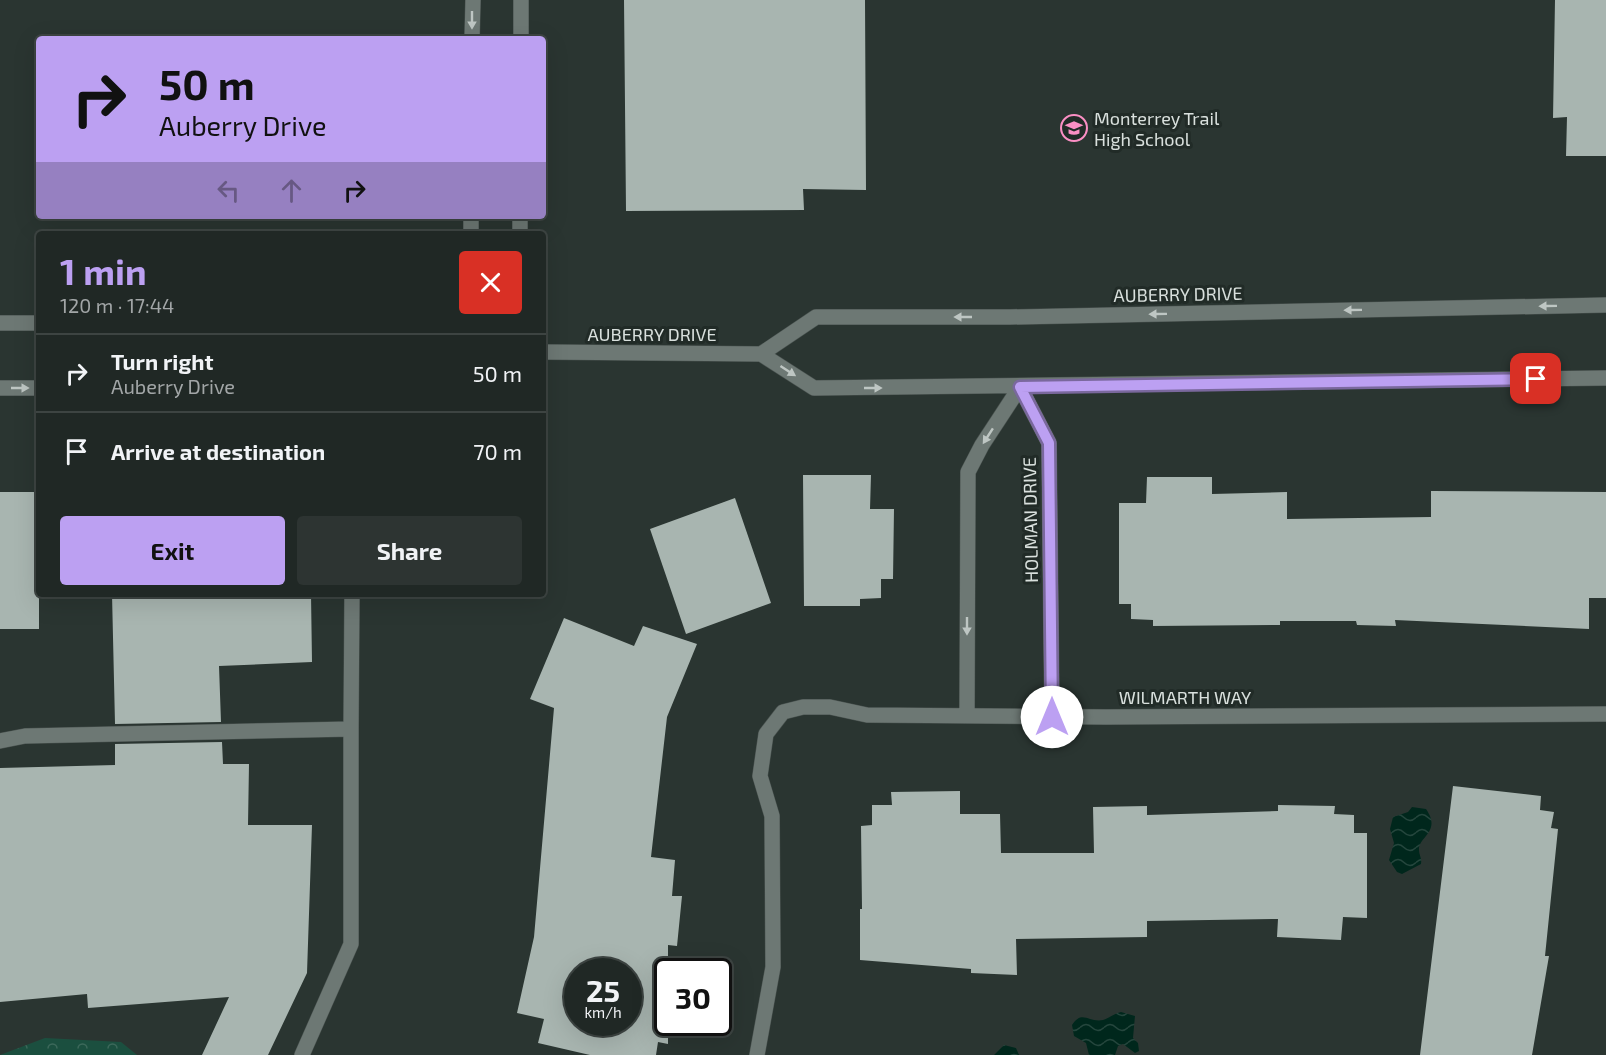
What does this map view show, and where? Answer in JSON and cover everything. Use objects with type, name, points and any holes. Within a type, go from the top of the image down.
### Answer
[{"type":"street","points":[[472,36],[473,0]]},
{"type":"street","points":[[521,0],[521,36]]},
{"type":"street","name":"AUBERRY DRIVE","points":[[546,352],[761,354],[816,317],[1022,316],[1606,305]]},
{"type":"street","points":[[0,323],[36,323]]},
{"type":"street","points":[[761,354],[814,388],[1606,378]]},
{"type":"street","points":[[967,716],[968,472],[982,445],[1020,387]]},
{"type":"street","name":"HOLMAN DRIVE","points":[[1020,387],[1049,443],[1052,717]]},
{"type":"street","points":[[0,388],[36,388]]},
{"type":"street","points":[[302,1055],[351,944],[352,597]]},
{"type":"street","name":"WILMARTH WAY","points":[[757,1055],[773,967],[772,816],[760,776],[764,745],[772,724],[783,712],[803,707],[830,707],[867,715],[1052,717],[1606,714]]},
{"type":"street","points":[[0,741],[25,736],[351,729]]},
{"type":"green space","points":[[45,1038],[121,1042],[137,1055],[0,1055]]},
{"type":"water","points":[[1412,807],[1426,809],[1432,823],[1431,829],[1420,845],[1421,864],[1402,874],[1397,872],[1389,860],[1394,843],[1390,829],[1393,817],[1408,812]]},
{"type":"water","points":[[1121,1012],[1135,1016],[1133,1038],[1138,1043],[1139,1051],[1135,1053],[1123,1044],[1118,1046],[1115,1055],[1089,1055],[1086,1043],[1074,1036],[1072,1025],[1079,1018],[1103,1020]]},
{"type":"water","points":[[1004,1045],[1016,1048],[1019,1055],[994,1055]]},
{"type":"building","points":[[624,0],[865,0],[866,190],[803,189],[804,210],[626,211]]},
{"type":"building","points":[[1555,0],[1606,0],[1606,156],[1566,156],[1567,117],[1553,118]]},
{"type":"building","points":[[803,475],[871,475],[870,509],[894,509],[893,579],[881,579],[881,598],[860,599],[860,606],[804,606]]},
{"type":"building","points":[[1147,477],[1212,477],[1212,494],[1287,492],[1287,519],[1431,517],[1431,491],[1606,492],[1606,598],[1589,598],[1589,629],[1395,620],[1396,626],[1357,625],[1356,621],[1280,621],[1280,625],[1153,626],[1153,620],[1131,619],[1131,604],[1119,604],[1119,503],[1146,503]]},
{"type":"building","points":[[0,492],[36,492],[36,597],[39,597],[39,629],[0,629]]},
{"type":"building","points":[[735,498],[771,603],[686,634],[650,529]]},
{"type":"building","points":[[112,597],[311,597],[312,662],[219,666],[221,722],[115,724]]},
{"type":"building","points":[[564,618],[634,646],[643,626],[697,644],[667,717],[651,857],[675,860],[672,896],[682,896],[677,946],[668,945],[668,958],[654,958],[654,1036],[668,1036],[668,1044],[658,1042],[656,1055],[590,1055],[538,1043],[544,1019],[517,1013],[534,937],[554,708],[530,699]]},
{"type":"building","points":[[222,742],[223,764],[249,764],[248,825],[312,825],[307,973],[268,1055],[202,1055],[229,997],[88,1008],[87,994],[0,1002],[0,768],[115,765],[115,744]]},
{"type":"building","points":[[1453,786],[1541,796],[1540,810],[1554,812],[1551,828],[1558,829],[1545,956],[1549,956],[1532,1055],[1420,1055]]},
{"type":"building","points":[[960,791],[960,814],[1000,814],[1001,853],[1094,853],[1093,807],[1147,806],[1147,815],[1278,811],[1278,805],[1335,806],[1334,814],[1354,815],[1354,833],[1367,833],[1367,918],[1343,917],[1341,940],[1277,937],[1278,919],[1147,921],[1147,937],[1016,939],[1017,975],[971,973],[971,969],[860,960],[861,826],[872,825],[872,805],[892,805],[891,792]]},
{"type":"place","name":"Monterrey Trail High School","points":[[1074,128]]},
{"type":"route","points":[[1052,717],[1049,443],[1020,387],[1536,379]]}]
